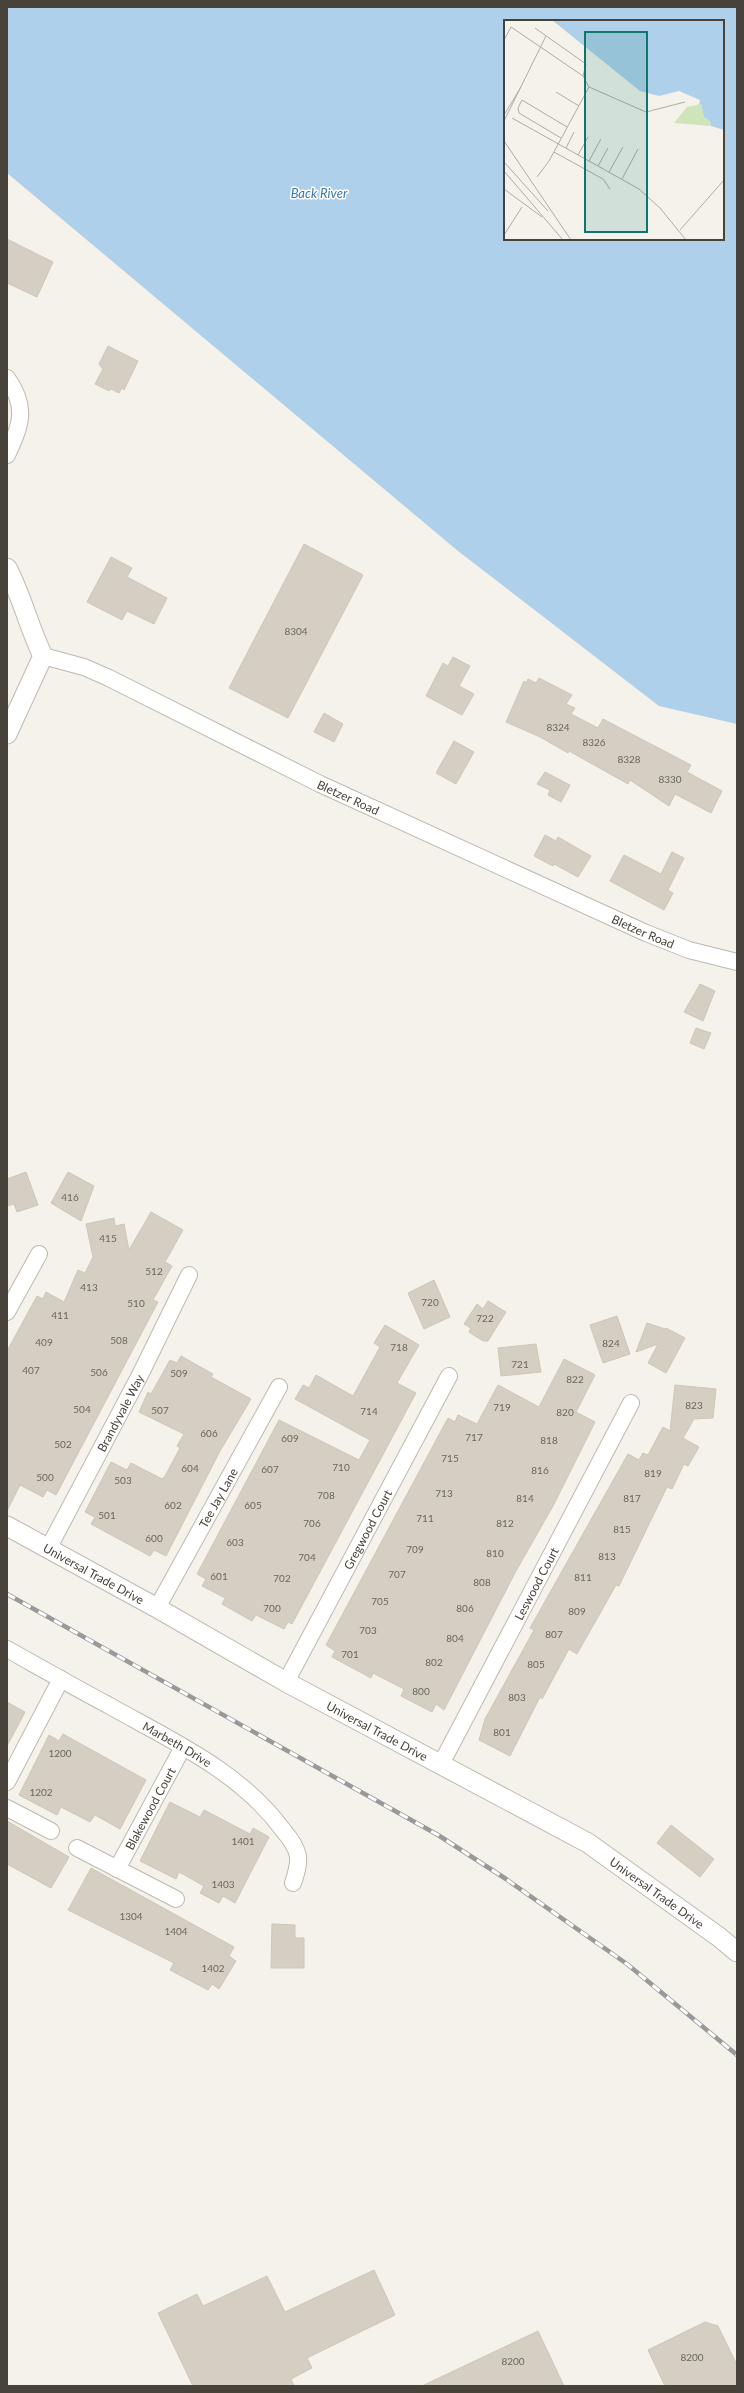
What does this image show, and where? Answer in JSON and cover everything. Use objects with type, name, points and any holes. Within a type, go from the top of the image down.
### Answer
[{"type":"street","points":[[7,378],[19,398],[21,411],[20,423],[7,455]]},
{"type":"street","points":[[7,568],[14,582],[34,637],[44,656],[7,734]]},
{"type":"street","name":"Bletzer Road","points":[[44,656],[84,666],[320,784],[646,933],[688,950],[737,962]]},
{"type":"street","points":[[7,1312],[39,1254]]},
{"type":"street","name":"Brandyvale Way","points":[[48,1549],[140,1375],[189,1275]]},
{"type":"street","name":"Gregwood Court","points":[[286,1682],[449,1376]]},
{"type":"street","name":"Tee Jay Lane","points":[[158,1608],[279,1387]]},
{"type":"street","name":"Leswood Court","points":[[441,1764],[631,1403]]},
{"type":"street","name":"Universal Trade Drive","points":[[7,1526],[158,1608],[286,1682],[588,1843],[720,1936],[737,1952]]},
{"type":"street","name":"Marbeth Drive","points":[[7,1649],[183,1747],[236,1782],[279,1825],[294,1847],[298,1856],[298,1868],[293,1883]]},
{"type":"street","points":[[7,1782],[61,1680]]},
{"type":"street","name":"Blakewood Court","points":[[117,1869],[183,1747]]},
{"type":"street","points":[[7,1808],[51,1831]]},
{"type":"street","points":[[77,1848],[176,1899]]},
{"type":"water","name":"Back River","points":[[7,7],[737,7],[737,724],[659,706],[458,551],[7,173]]},
{"type":"building","points":[[7,239],[53,262],[37,297],[7,283]]},
{"type":"building","points":[[108,346],[138,361],[124,390],[122,388],[119,393],[111,389],[109,391],[95,384],[103,369],[99,364]]},
{"type":"building","points":[[304,544],[363,575],[288,718],[229,688]]},
{"type":"building","points":[[111,557],[132,568],[127,577],[167,598],[154,624],[127,611],[122,620],[87,602]]},
{"type":"building","points":[[453,657],[470,666],[459,686],[474,694],[462,715],[426,696],[443,663],[448,666]]},
{"type":"building","points":[[539,678],[572,695],[566,704],[575,708],[571,714],[598,728],[603,719],[691,765],[687,772],[722,791],[711,813],[675,794],[669,806],[630,780],[628,784],[569,751],[568,753],[540,737],[506,722],[524,681],[526,683],[528,679],[536,683]]},
{"type":"building","points":[[324,713],[343,724],[334,742],[314,732]]},
{"type":"building","points":[[454,741],[474,752],[456,784],[436,773]]},
{"type":"building","points":[[545,772],[570,785],[561,802],[548,795],[550,790],[537,784]]},
{"type":"building","points":[[545,835],[556,841],[558,837],[591,856],[578,877],[554,864],[553,866],[534,856]]},
{"type":"building","points":[[672,852],[684,858],[668,890],[673,893],[664,910],[610,881],[624,855],[661,874]]},
{"type":"building","points":[[700,984],[715,991],[703,1021],[684,1012]]},
{"type":"building","points":[[696,1028],[711,1033],[704,1049],[690,1043]]},
{"type":"building","points":[[26,1172],[38,1205],[17,1212],[14,1204],[7,1206],[7,1179]]},
{"type":"building","points":[[68,1172],[94,1186],[81,1221],[51,1203]]},
{"type":"building","points":[[151,1212],[183,1230],[165,1262],[172,1266],[153,1300],[158,1302],[56,1495],[47,1490],[43,1497],[20,1485],[7,1511],[7,1351],[37,1296],[43,1299],[46,1292],[64,1302],[78,1270],[85,1273],[93,1257],[86,1224],[114,1218],[115,1226],[124,1224],[129,1250]]},
{"type":"building","points":[[434,1280],[450,1317],[424,1329],[408,1293]]},
{"type":"building","points":[[488,1301],[506,1312],[488,1341],[483,1341],[469,1332],[471,1328],[464,1324],[477,1304],[483,1309]]},
{"type":"building","points":[[617,1316],[630,1354],[603,1363],[590,1325]]},
{"type":"building","points":[[647,1323],[665,1329],[666,1328],[685,1338],[666,1373],[648,1363],[658,1344],[636,1352]]},
{"type":"building","points":[[385,1325],[419,1345],[397,1383],[416,1393],[292,1624],[288,1622],[284,1629],[256,1615],[252,1621],[222,1604],[225,1598],[202,1586],[206,1579],[197,1574],[279,1420],[359,1460],[370,1440],[295,1399],[303,1385],[309,1388],[316,1375],[353,1396],[380,1347],[374,1343]]},
{"type":"building","points":[[536,1344],[541,1372],[501,1376],[498,1348]]},
{"type":"building","points":[[181,1356],[213,1374],[211,1377],[251,1399],[220,1451],[166,1556],[154,1550],[150,1556],[91,1524],[95,1517],[85,1512],[111,1462],[127,1470],[131,1463],[162,1479],[165,1476],[180,1448],[177,1446],[184,1434],[139,1412],[148,1392],[151,1394],[170,1360],[177,1363]]},
{"type":"building","points":[[564,1359],[595,1375],[576,1412],[595,1422],[553,1506],[516,1571],[444,1710],[436,1704],[432,1712],[401,1696],[404,1689],[373,1673],[371,1678],[332,1657],[335,1651],[326,1645],[448,1418],[455,1422],[458,1415],[477,1424],[498,1385],[539,1407]]},
{"type":"building","points":[[675,1385],[716,1389],[713,1418],[694,1419],[683,1438],[699,1447],[688,1466],[684,1464],[672,1489],[667,1487],[619,1586],[616,1585],[577,1654],[569,1649],[542,1699],[540,1697],[510,1756],[479,1740],[485,1719],[534,1630],[530,1628],[628,1454],[639,1460],[643,1453],[648,1455],[663,1427],[670,1431]]},
{"type":"building","points":[[7,1702],[25,1712],[7,1746]]},
{"type":"building","points":[[63,1734],[146,1780],[120,1829],[95,1815],[90,1822],[61,1807],[57,1815],[19,1795],[49,1735],[59,1741]]},
{"type":"building","points":[[170,1802],[200,1817],[204,1810],[250,1834],[253,1828],[269,1837],[235,1903],[223,1896],[219,1903],[200,1893],[204,1886],[179,1872],[176,1879],[140,1861]]},
{"type":"building","points":[[7,1821],[69,1857],[51,1888],[7,1864]]},
{"type":"building","points":[[671,1825],[714,1859],[700,1877],[657,1843]]},
{"type":"building","points":[[91,1868],[234,1947],[229,1956],[236,1961],[219,1989],[212,1984],[208,1990],[170,1970],[174,1963],[68,1910]]},
{"type":"building","points":[[272,1924],[295,1925],[295,1938],[304,1938],[304,1968],[271,1968]]},
{"type":"building","points":[[374,2270],[395,2315],[307,2358],[312,2368],[291,2379],[294,2386],[193,2386],[158,2313],[197,2294],[203,2306],[267,2276],[285,2312]]},
{"type":"building","points":[[705,2322],[718,2326],[737,2365],[737,2386],[665,2386],[648,2350]]},
{"type":"building","points":[[538,2331],[564,2386],[422,2386]]},
{"type":"railway","points":[[7,1594],[438,1835],[506,1879],[627,1964],[737,2055]]}]
